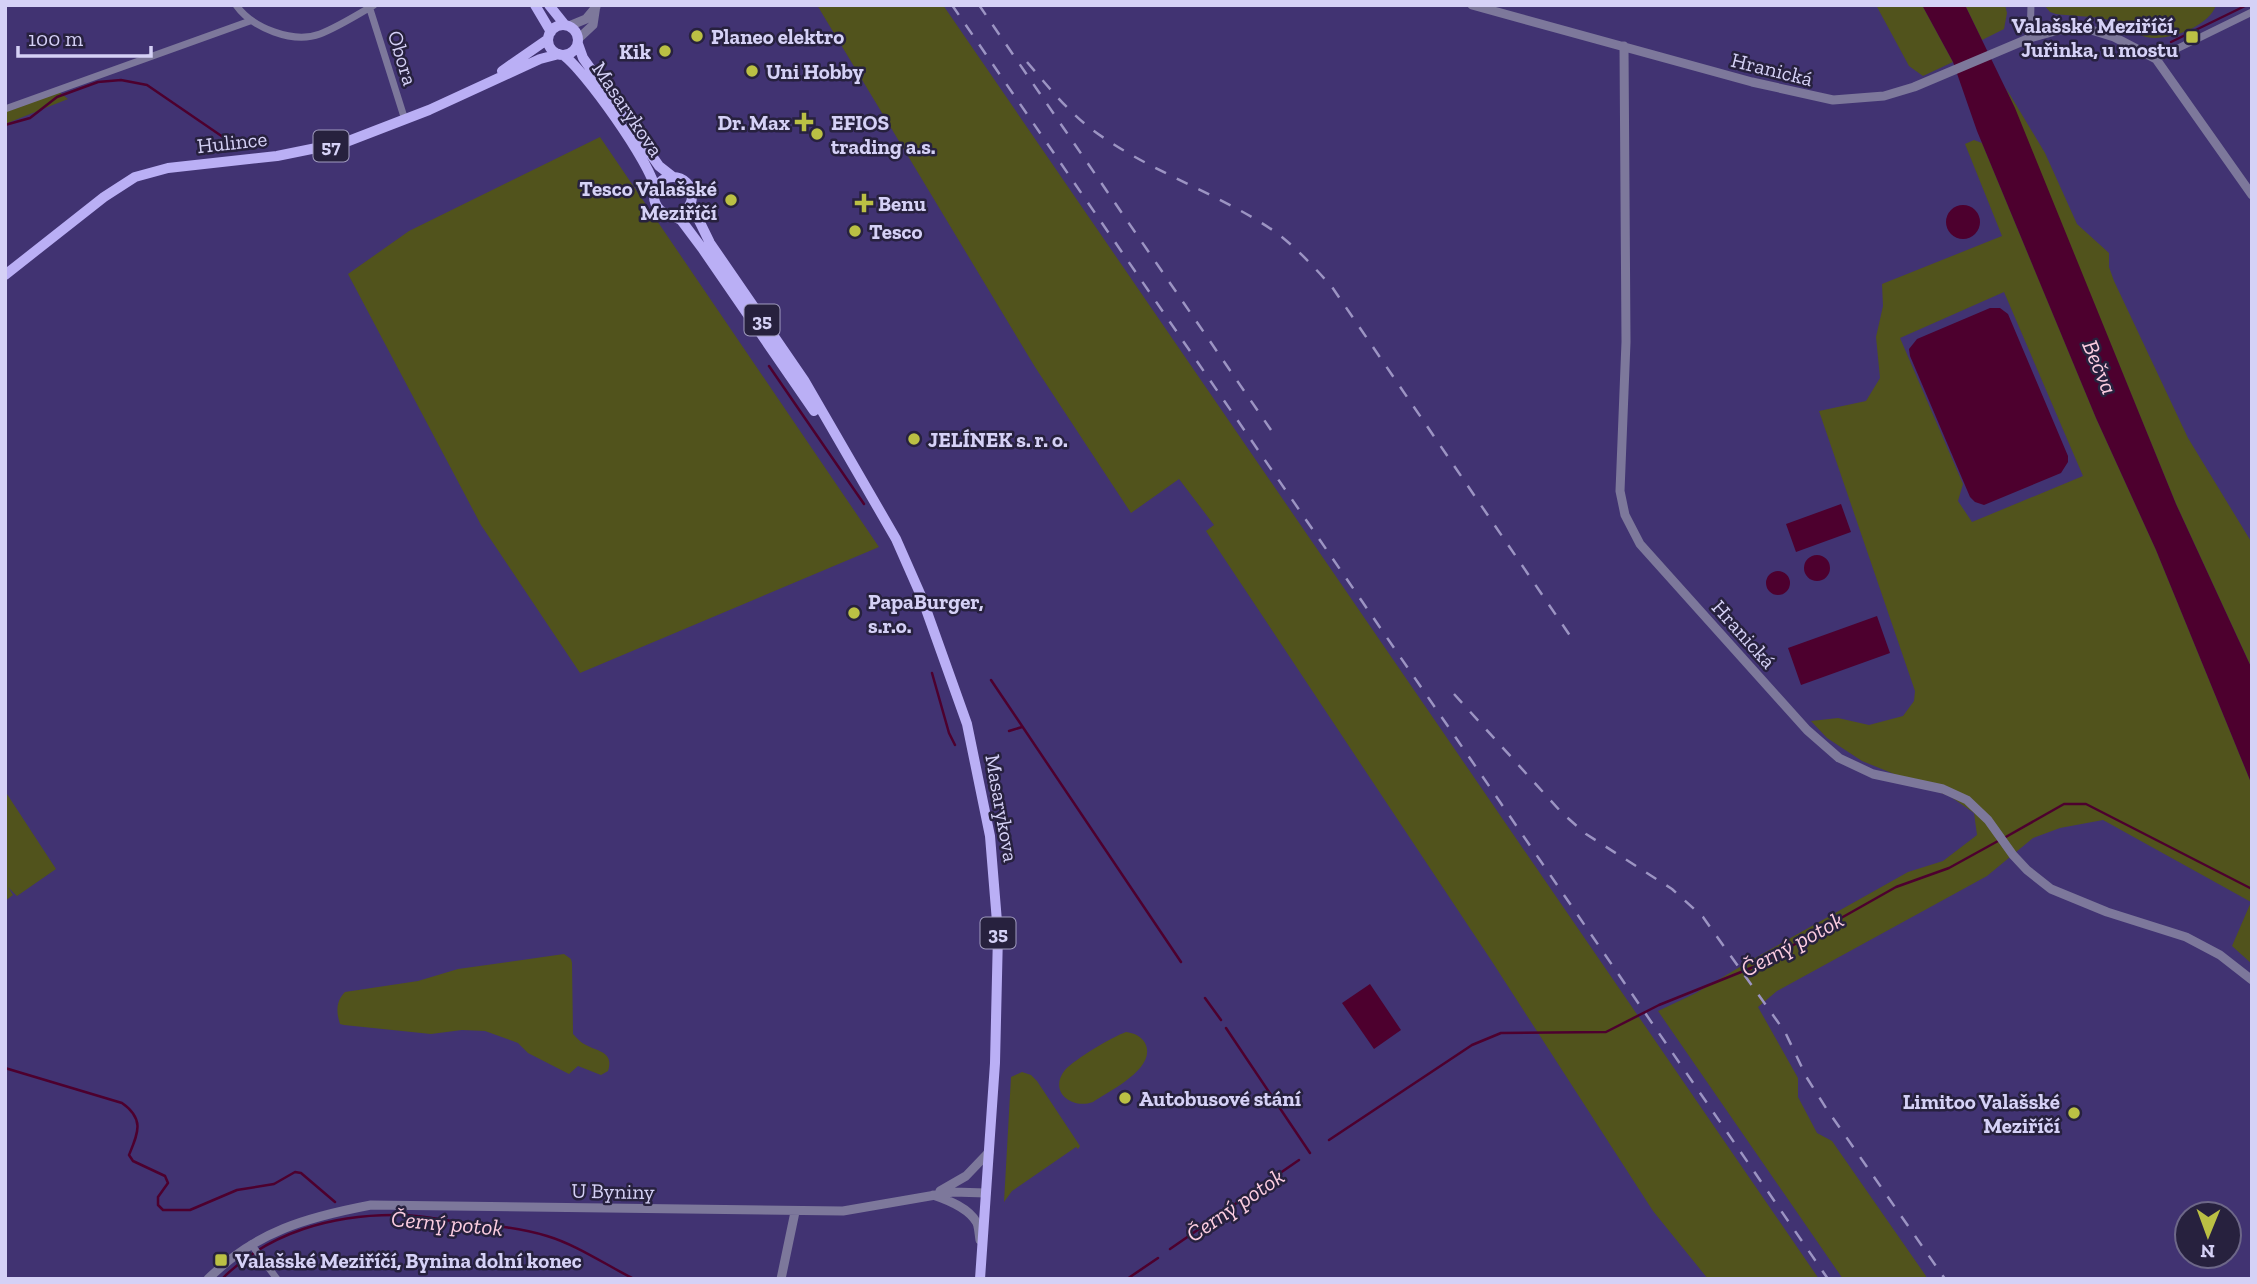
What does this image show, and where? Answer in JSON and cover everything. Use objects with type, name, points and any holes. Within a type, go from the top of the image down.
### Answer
[{"type":"main road","name":"35","points":[[535,5],[550,35],[551,48],[561,55]]},
{"type":"main road","name":"35","points":[[549,5],[556,17],[576,32],[578,42]]},
{"type":"main road","points":[[550,35],[557,26],[567,25]]},
{"type":"main road","name":"Hulince","points":[[484,84],[550,35]]},
{"type":"main road","points":[[561,55],[571,53],[578,42]]},
{"type":"main road","name":"Masarykova","points":[[578,42],[583,58],[659,166],[673,177],[684,180],[689,186],[691,204],[710,243],[804,380],[896,539],[922,598],[967,724],[994,869],[998,934],[995,1063],[986,1193]]},
{"type":"main road","name":"Hulince","points":[[5,275],[104,197],[142,175],[168,168],[319,149],[359,138],[540,59],[561,55]]},
{"type":"main road","name":"Masarykova","points":[[561,55],[585,78],[639,155],[654,181],[655,189]]},
{"type":"main road","name":"Masarykova","points":[[673,177],[662,180],[655,189],[653,196],[657,207],[681,220],[795,386],[847,456]]},
{"type":"main road","points":[[673,216],[683,213],[691,204]]},
{"type":"main road","name":"35","points":[[980,1279],[986,1193]]},
{"type":"street","points":[[236,5],[250,21],[291,36],[318,35],[371,6]]},
{"type":"street","name":"Hranická","points":[[1472,5],[1826,100],[1875,98],[1914,87],[2030,38],[2059,30],[2088,29],[2114,37],[2156,60]]},
{"type":"street","points":[[2030,38],[2031,5]]},
{"type":"street","name":"Obora","points":[[371,6],[405,120]]},
{"type":"street","points":[[567,25],[586,19],[596,6]]},
{"type":"street","points":[[578,42],[593,25],[596,6]]},
{"type":"street","points":[[2252,12],[2156,60],[2248,181],[2252,195]]},
{"type":"street","points":[[5,109],[250,21]]},
{"type":"street","name":"Hranická","points":[[1624,46],[1626,342],[1620,491],[1628,524],[1649,556],[1823,746],[1847,763],[1872,774],[1952,792],[1975,806],[2027,870],[2051,889],[2107,912],[2186,937],[2220,955],[2252,980]]},
{"type":"street","points":[[932,1195],[966,1176],[989,1152]]},
{"type":"street","points":[[932,1195],[953,1192],[986,1193]]},
{"type":"street","points":[[932,1195],[950,1201],[971,1216],[977,1223],[982,1247]]},
{"type":"street","name":"U Byniny","points":[[208,1279],[220,1267],[272,1233],[319,1214],[371,1205],[795,1212],[872,1208],[932,1195]]},
{"type":"street","points":[[781,1279],[795,1212]]},
{"type":"street","points":[[253,1246],[277,1279]]},
{"type":"shaded area","points":[[817,5],[943,5],[1819,1279],[1708,1279],[1653,1211],[1491,960],[1206,531],[1214,525],[1179,479],[1131,513],[1035,367]]},
{"type":"shaded area","points":[[1876,5],[1922,5],[1953,62],[1923,76],[1909,66]]},
{"type":"shaded area","points":[[1965,5],[2005,5],[2007,13],[2004,29],[1982,40]]},
{"type":"shaded area","points":[[2044,5],[2216,5],[2212,13],[2196,26],[2176,35],[2155,38],[2146,37],[2105,19],[2056,14]]},
{"type":"shaded area","points":[[2006,88],[2045,153],[2077,224],[2109,253],[2109,267],[2114,281],[2188,438],[2252,543],[2252,669],[2176,504]]},
{"type":"shaded area","points":[[57,90],[68,99],[5,124],[5,110]]},
{"type":"shaded area","points":[[600,137],[879,547],[580,673],[481,525],[348,274],[409,231]]},
{"type":"shaded area","points":[[1974,140],[1982,143],[2096,418],[2156,550],[2252,785],[2252,964],[2232,946],[2251,902],[2103,820],[2060,828],[2033,838],[1987,876],[1777,991],[1758,1007],[1798,1078],[1798,1097],[1817,1133],[1832,1141],[1926,1276],[1926,1279],[1843,1279],[1658,1011],[1696,993],[1908,872],[1943,861],[1977,835],[1974,813],[1951,797],[1862,761],[1827,738],[1811,721],[1838,718],[1869,725],[1903,716],[1914,701],[1915,691],[1819,411],[1866,401],[1880,378],[1876,337],[1883,306],[1882,284],[2002,236],[1965,144]],"holes":[[[2004,292],[2083,476],[1972,522],[1958,501],[1963,484],[1900,338]]]},
{"type":"shaded area","points":[[5,791],[56,869],[17,896],[8,887],[13,895],[5,901]]},
{"type":"shaded area","points":[[564,954],[572,963],[573,1034],[582,1043],[607,1056],[608,1071],[601,1075],[578,1066],[569,1074],[528,1053],[518,1043],[485,1031],[462,1030],[431,1034],[340,1024],[338,1007],[345,992],[418,981],[458,969]]},
{"type":"shaded area","points":[[1126,1032],[1137,1035],[1145,1043],[1145,1061],[1138,1070],[1093,1102],[1077,1103],[1064,1097],[1059,1085],[1065,1070],[1094,1049]]},
{"type":"shaded area","points":[[1022,1072],[1037,1081],[1080,1146],[1012,1191],[1004,1202],[1011,1077]]},
{"type":"water","name":"Bečva","points":[[1922,5],[1965,5],[2015,108],[2176,504],[2252,669],[2252,785],[2156,550],[2096,418],[1977,131],[1953,62]]},
{"type":"water","points":[[1963,205],[1975,210],[1980,222],[1975,234],[1963,239],[1951,234],[1946,222],[1951,210]]},
{"type":"water","points":[[1990,308],[2000,308],[2008,314],[2068,456],[2068,462],[2061,473],[1984,505],[1970,497],[1909,349],[1917,339]]},
{"type":"water","points":[[1841,504],[1851,532],[1796,552],[1786,524]]},
{"type":"water","points":[[1817,555],[1826,559],[1830,568],[1826,577],[1817,581],[1808,577],[1804,568],[1808,559]]},
{"type":"water","points":[[1773,571],[1783,571],[1790,578],[1790,588],[1783,595],[1773,595],[1766,588],[1766,578]]},
{"type":"water","points":[[1877,616],[1890,653],[1801,685],[1788,648]]},
{"type":"water","points":[[1370,984],[1401,1030],[1374,1049],[1342,1003]]},
{"type":"waterway","points":[[2171,42],[2247,5]]},
{"type":"waterway","points":[[5,125],[30,118],[57,97],[98,82],[121,80],[147,85],[239,148]]},
{"type":"waterway","points":[[769,366],[864,504]]},
{"type":"waterway","points":[[932,673],[955,745]]},
{"type":"waterway","points":[[991,680],[1181,962]]},
{"type":"waterway","points":[[1009,731],[1022,727]]},
{"type":"waterway","name":"Černý potok","points":[[2004,838],[2064,804],[2086,804],[2252,889]]},
{"type":"waterway","name":"Černý potok","points":[[1329,1140],[1472,1045],[1501,1033],[1606,1032],[1659,1005],[1756,966],[1896,887],[1949,868],[1998,841]]},
{"type":"waterway","points":[[1205,998],[1221,1020]]},
{"type":"waterway","points":[[1226,1028],[1310,1153]]},
{"type":"waterway","points":[[5,1068],[122,1103],[129,1109],[138,1127],[129,1155],[133,1161],[165,1176],[168,1183],[158,1197],[158,1205],[163,1210],[190,1210],[237,1190],[274,1184],[295,1172],[301,1173],[335,1202]]},
{"type":"waterway","name":"Černý potok","points":[[1170,1249],[1299,1160]]},
{"type":"waterway","name":"Černý potok","points":[[222,1279],[260,1249],[303,1229],[350,1218],[399,1215],[536,1233],[569,1245],[634,1279]]},
{"type":"waterway","name":"Černý potok","points":[[1127,1279],[1158,1258]]},
{"type":"railway","points":[[952,5],[1828,1279]]},
{"type":"railway","points":[[979,5],[1271,430]]},
{"type":"railway","points":[[1027,62],[1063,103],[1093,130],[1145,163],[1254,218],[1282,237],[1312,265],[1332,287],[1573,640]]},
{"type":"railway","points":[[1454,694],[1562,813],[1586,834],[1672,889],[1703,917],[1785,1032],[1807,1078],[1826,1108],[1945,1279]]},
{"type":"place","name":"Planeo elektro","points":[[697,36]]},
{"type":"place","name":"Valašské Meziříčí, Juřinka, u mostu","points":[[2192,37]]},
{"type":"place","name":"Kik","points":[[665,51]]},
{"type":"place","name":"Uni Hobby","points":[[752,71]]},
{"type":"place","name":"Dr. Max","points":[[804,122]]},
{"type":"place","name":"EFIOS trading a.s.","points":[[817,134]]},
{"type":"place","name":"Tesco Valašské Meziříčí","points":[[731,200]]},
{"type":"place","name":"Benu","points":[[864,203]]},
{"type":"place","name":"Tesco","points":[[855,231]]},
{"type":"place","name":"JELÍNEK s. r. o.","points":[[914,439]]},
{"type":"place","name":"PapaBurger, s.r.o.","points":[[854,613]]},
{"type":"place","name":"Autobusové stání","points":[[1125,1098]]},
{"type":"place","name":"Limitoo Valašské Meziříčí","points":[[2074,1113]]},
{"type":"place","name":"Valašské Meziříčí, Bynina dolní konec","points":[[221,1260]]}]
